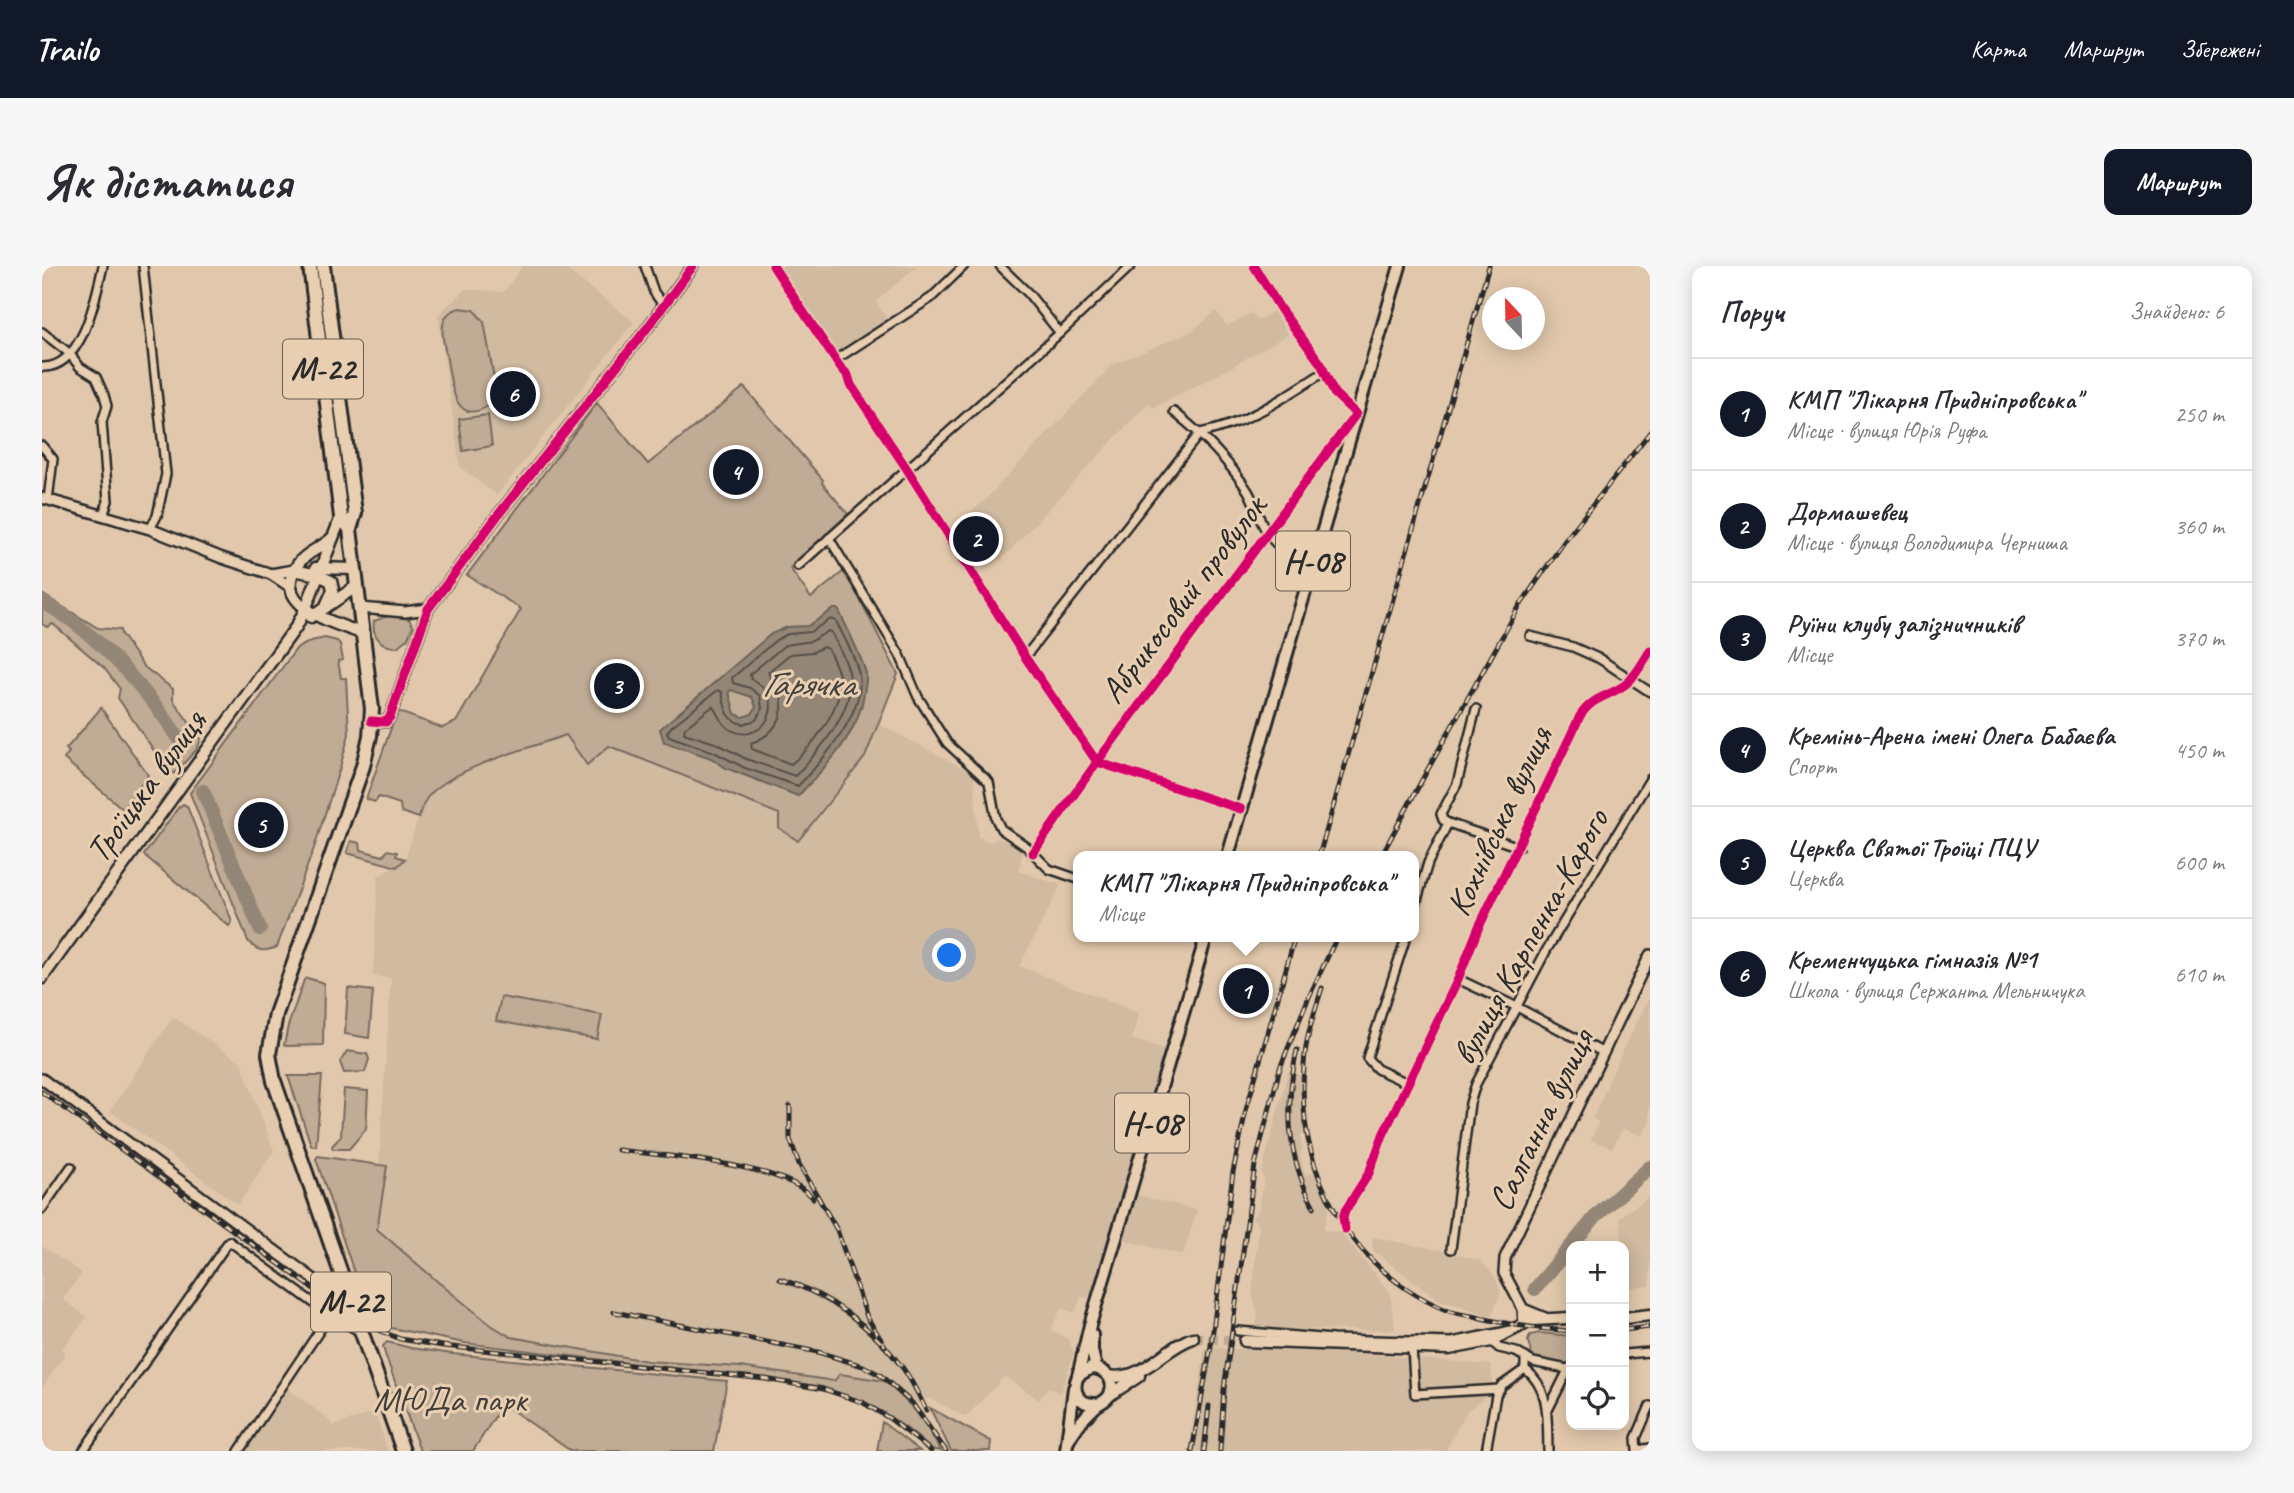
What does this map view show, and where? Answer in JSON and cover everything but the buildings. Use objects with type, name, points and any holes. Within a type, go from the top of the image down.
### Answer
[{"type":"highway","name":"М-22","points":[[310,266],[341,517],[350,529]]},
{"type":"highway","name":"М-22","points":[[323,266],[355,513],[350,529],[372,709],[363,766],[276,1014],[269,1054],[274,1082],[403,1451]]},
{"type":"main road","name":"Н-08","points":[[1229,851],[1400,266]]},
{"type":"main road","points":[[331,595],[324,597],[314,590],[341,517]]},
{"type":"main road","points":[[336,531],[330,540],[299,562],[294,570],[294,598],[364,634]]},
{"type":"main road","points":[[320,576],[355,569]]},
{"type":"main road","points":[[294,570],[320,576],[333,584],[331,595],[315,611]]},
{"type":"main road","points":[[315,611],[320,576]]},
{"type":"main road","name":"Троїцька вулиця","points":[[42,978],[296,627],[315,611],[357,586]]},
{"type":"main road","name":"Н-08","points":[[1066,1447],[1076,1381],[1095,1308],[1205,942]]},
{"type":"main road","name":"Н-08","points":[[1095,1308],[1091,1352],[1097,1368]]},
{"type":"main road","points":[[1629,1317],[1650,1315]]},
{"type":"main road","points":[[1245,1341],[1460,1348],[1491,1341],[1545,1318],[1566,1318]]},
{"type":"main road","points":[[1110,1395],[1138,1377],[1173,1346],[1193,1338]]},
{"type":"main road","points":[[1096,1404],[1090,1405],[1079,1398],[1076,1381],[1086,1369],[1097,1368],[1109,1376],[1128,1375],[1149,1366]]},
{"type":"main road","points":[[1109,1376],[1112,1385],[1110,1395]]},
{"type":"main road","name":"Н-08","points":[[1066,1447],[1096,1404],[1110,1395]]},
{"type":"street","points":[[42,367],[47,368],[63,361],[80,341],[90,319],[103,266]]},
{"type":"street","points":[[143,266],[166,474],[157,516],[150,529]]},
{"type":"street","points":[[645,266],[654,292],[663,305]]},
{"type":"street","points":[[371,721],[386,722],[390,717],[428,609],[692,266]]},
{"type":"street","points":[[773,266],[835,360],[848,375],[851,385],[907,468],[1025,657],[1097,762],[1241,809]]},
{"type":"street","points":[[835,360],[931,298],[964,266]]},
{"type":"street","points":[[1000,266],[1028,293],[1060,333]]},
{"type":"street","points":[[798,566],[1060,333],[1131,266]]},
{"type":"street","points":[[1255,266],[1280,310],[1325,372],[1334,393],[1356,415]]},
{"type":"street","points":[[42,332],[69,353],[80,367],[96,377],[107,406],[102,422],[107,500],[103,516]]},
{"type":"street","points":[[1025,657],[1200,433],[1223,428],[1269,407],[1325,372]]},
{"type":"street","points":[[1174,412],[1200,433],[1248,492],[1268,534],[1278,546],[1311,568]]},
{"type":"street","name":"Абрикосовий провулок","points":[[1033,853],[1097,762],[1356,415]]},
{"type":"street","points":[[42,446],[53,459],[45,499],[150,529],[271,574],[292,588]]},
{"type":"street","points":[[829,538],[900,655],[918,697],[947,743],[989,782],[996,819],[1001,829],[1049,869],[1073,877]]},
{"type":"street","points":[[271,574],[294,570]]},
{"type":"street","points":[[360,608],[405,612],[428,609]]},
{"type":"street","points":[[1530,636],[1573,647],[1600,659],[1650,692]]},
{"type":"street","name":"Кохнівська вулиця","points":[[1345,1229],[1345,1211],[1369,1173],[1383,1135],[1458,979],[1478,929],[1519,847],[1555,765],[1586,706],[1631,679],[1650,652]]},
{"type":"street","points":[[1476,709],[1457,784],[1441,814],[1448,823],[1519,847]]},
{"type":"street","name":"вулиця Карпенка-Карого","points":[[1451,1249],[1473,1094],[1483,1067],[1557,933],[1650,779]]},
{"type":"street","points":[[1419,893],[1428,863],[1448,823]]},
{"type":"street","points":[[1404,942],[1367,1058],[1377,1069],[1407,1083]]},
{"type":"street","name":"Салганна вулиця","points":[[1519,1328],[1522,1309],[1506,1280],[1505,1258],[1650,955]]},
{"type":"street","points":[[1458,979],[1604,1053]]},
{"type":"street","points":[[42,1079],[339,1298],[349,1295]]},
{"type":"street","points":[[42,1209],[71,1167]]},
{"type":"street","points":[[83,1451],[229,1241],[330,1315],[362,1332]]},
{"type":"street","points":[[1522,1309],[1545,1318]]},
{"type":"street","points":[[239,1451],[330,1315]]},
{"type":"street","points":[[1238,1331],[1333,1339],[1452,1342],[1519,1328]]},
{"type":"street","points":[[1491,1341],[1499,1348],[1516,1352],[1534,1362],[1566,1367]]},
{"type":"street","points":[[1412,1348],[1415,1394],[1500,1389]]},
{"type":"street","points":[[1629,1354],[1650,1352]]},
{"type":"street","points":[[1525,1357],[1525,1369]]},
{"type":"street","points":[[1486,1451],[1496,1395],[1525,1369]]},
{"type":"street","points":[[1525,1369],[1535,1377],[1542,1389],[1547,1410],[1548,1451]]},
{"type":"street","points":[[1547,1410],[1566,1374]]},
{"type":"street","points":[[1650,1406],[1636,1438],[1637,1451],[1650,1447]]},
{"type":"shaded area","points":[[522,266],[562,266],[634,322],[497,495],[460,467],[438,315],[466,289],[504,292]]},
{"type":"shaded area","points":[[778,266],[917,266],[876,301],[889,322],[838,355]]},
{"type":"shaded area","points":[[1216,311],[1227,326],[1252,313],[1257,321],[1274,311],[1288,334],[1153,408],[1148,403],[1002,559],[981,565],[954,526],[983,502],[1112,365],[1192,331]]},
{"type":"shaded area","points":[[879,724],[974,774],[978,837],[992,842],[997,838],[1024,847],[1018,871],[1061,885],[1019,966],[1139,1013],[1132,1039],[1164,1049],[1091,1295],[1086,1298],[1082,1296],[1074,1313],[1061,1308],[1051,1330],[1068,1339],[1074,1352],[1061,1393],[1047,1388],[1039,1400],[1005,1376],[966,1417],[928,1398],[913,1406],[883,1380],[840,1374],[832,1380],[739,1366],[647,1361],[511,1337],[502,1332],[438,1282],[376,1226],[387,1167],[379,1165],[391,978],[373,976],[378,876],[404,862],[424,800],[463,772],[566,735],[587,765],[609,746],[779,814],[865,757]]},
{"type":"shaded area","points":[[1650,996],[1650,1121],[1641,1136],[1623,1128],[1612,1148],[1591,1140],[1599,1122],[1593,1118]]},
{"type":"shaded area","points":[[173,1017],[241,1062],[274,1151],[238,1205],[110,1111]]},
{"type":"shaded area","points":[[1288,1072],[1301,1075],[1300,1106],[1304,1135],[1300,1136],[1303,1150],[1299,1152],[1305,1175],[1315,1173],[1329,1207],[1323,1230],[1341,1233],[1390,1292],[1395,1330],[1256,1329],[1258,1314],[1252,1294],[1259,1225],[1252,1218],[1259,1210],[1264,1178],[1261,1175]]},
{"type":"shaded area","points":[[1137,1195],[1197,1210],[1183,1255],[1124,1240]]},
{"type":"shaded area","points":[[1650,1196],[1650,1286],[1629,1289],[1629,1241],[1622,1241],[1620,1217]]},
{"type":"shaded area","points":[[1372,1237],[1450,1252],[1481,1261],[1495,1277],[1501,1293],[1491,1316],[1438,1299],[1373,1251]]},
{"type":"shaded area","points":[[42,1246],[82,1273],[63,1299],[87,1317],[62,1349],[66,1352],[42,1388]]},
{"type":"shaded area","points":[[1205,1348],[1355,1353],[1491,1365],[1493,1391],[1467,1411],[1445,1451],[1189,1451]]},
{"type":"shaded area","points":[[288,1389],[334,1426],[375,1412],[388,1451],[246,1451]]},
{"type":"green space","points":[[460,308],[474,310],[484,322],[496,390],[491,404],[479,411],[462,408],[450,380],[443,325],[448,314]]},
{"type":"green space","points":[[744,387],[823,480],[822,483],[848,514],[790,568],[811,598],[845,570],[898,674],[865,757],[798,841],[779,828],[779,814],[609,746],[587,765],[566,735],[492,760],[453,777],[427,798],[419,818],[401,812],[400,804],[379,797],[375,802],[366,799],[397,711],[442,728],[456,722],[521,609],[467,575],[597,403],[648,464]]},
{"type":"green space","points":[[488,415],[492,446],[463,451],[459,419]]},
{"type":"green space","points":[[42,594],[98,628],[120,630],[143,666],[173,689],[173,700],[201,739],[197,749],[174,774],[165,761],[159,758],[118,698],[120,689],[104,668],[53,624],[47,627],[42,624]]},
{"type":"green space","points":[[390,615],[409,619],[413,626],[408,638],[397,647],[382,643],[374,631],[374,621]]},
{"type":"green space","points":[[325,638],[340,644],[343,660],[338,661],[341,678],[346,678],[349,734],[314,848],[277,947],[261,950],[248,941],[190,793],[296,649],[311,641]]},
{"type":"green space","points":[[101,708],[148,775],[123,809],[64,759],[69,752],[66,749]]},
{"type":"green space","points":[[183,804],[187,806],[228,911],[232,922],[229,926],[144,855]]},
{"type":"green space","points":[[351,841],[360,843],[361,850],[383,856],[388,850],[397,852],[396,856],[405,859],[397,867],[347,853]]},
{"type":"green space","points":[[307,978],[324,983],[323,1045],[287,1046],[284,1045],[288,1026]]},
{"type":"green space","points":[[348,988],[373,991],[369,1038],[345,1034]]},
{"type":"green space","points":[[501,997],[602,1015],[597,1039],[496,1021]]},
{"type":"green space","points":[[347,1051],[367,1054],[369,1059],[365,1072],[344,1073],[340,1062]]},
{"type":"green space","points":[[288,1076],[322,1076],[316,1146],[312,1146],[310,1142]]},
{"type":"green space","points":[[344,1089],[368,1091],[366,1129],[349,1149],[333,1149],[332,1146],[341,1136]]},
{"type":"green space","points":[[318,1156],[387,1166],[377,1229],[491,1325],[511,1337],[647,1361],[740,1367],[834,1381],[840,1374],[885,1381],[919,1414],[941,1451],[930,1448],[904,1426],[881,1412],[818,1386],[464,1343],[391,1328],[370,1320],[316,1159]]},
{"type":"green space","points":[[1540,1333],[1566,1336],[1566,1366],[1533,1361],[1528,1341],[1530,1335]]},
{"type":"green space","name":"МЮДа парк","points":[[387,1342],[453,1354],[727,1381],[714,1451],[571,1451],[503,1404],[473,1451],[420,1451],[385,1354],[383,1346]]},
{"type":"green space","points":[[930,1408],[991,1441],[990,1451],[951,1451]]},
{"type":"green space","points":[[882,1422],[920,1451],[877,1451]]},
{"type":"water","name":"Гарячка","points":[[838,609],[860,657],[866,678],[861,709],[848,737],[830,762],[798,796],[726,768],[711,758],[664,742],[660,729],[771,634],[787,627],[808,626]],"holes":[[[731,690],[752,697],[756,707],[752,714],[743,717],[735,714],[729,692]]]},
{"type":"waterway","points":[[42,602],[81,628],[120,664],[182,743]]},
{"type":"waterway","points":[[203,791],[260,929]]},
{"type":"waterway","points":[[1535,1289],[1596,1216],[1650,1167]]},
{"type":"tunnel","points":[[1193,1338],[1245,1341]]},
{"type":"railway","points":[[1320,851],[1489,266]]},
{"type":"railway","points":[[1384,851],[1519,607],[1566,539],[1650,432]]},
{"type":"railway","points":[[1192,1451],[1211,1346],[1233,1172],[1246,1110],[1294,942]]},
{"type":"railway","points":[[1220,1451],[1224,1389],[1255,1165],[1280,1068],[1335,942]]},
{"type":"railway","points":[[1322,988],[1310,1027],[1304,1066],[1304,1105],[1309,1143],[1335,1212],[1356,1242],[1381,1269],[1411,1292],[1446,1310],[1512,1324],[1566,1331]]},
{"type":"railway","points":[[1297,1050],[1291,1091],[1290,1130],[1298,1169],[1314,1207]]},
{"type":"railway","points":[[42,1092],[358,1321],[400,1339],[443,1346],[765,1379],[823,1389],[862,1402],[889,1418],[931,1451]]},
{"type":"railway","points":[[790,1106],[790,1139],[799,1164],[837,1230],[867,1317],[885,1346]]},
{"type":"railway","points":[[618,1150],[751,1169],[799,1186],[813,1198]]},
{"type":"railway","points":[[780,1279],[816,1293],[877,1338],[902,1367],[926,1410]]},
{"type":"railway","points":[[614,1312],[818,1352],[863,1366],[880,1375],[912,1403],[946,1451]]},
{"type":"railway","points":[[1629,1329],[1650,1327]]},
{"type":"railway","points":[[1204,1451],[1209,1406]]},
{"type":"cycle path","points":[[371,721],[386,722],[390,717],[428,609],[693,266]]},
{"type":"cycle path","points":[[773,266],[848,375],[851,385],[1025,657],[1097,762],[1241,809]]},
{"type":"cycle path","points":[[1033,853],[1097,762],[1356,414],[1334,393],[1321,364],[1281,310],[1254,266]]},
{"type":"cycle path","points":[[1345,1229],[1345,1211],[1369,1173],[1383,1135],[1458,979],[1478,929],[1580,716],[1591,704],[1630,681],[1650,651]]},
{"type":"place","name":"Кременчуцька гімназія №1","points":[[513,394]]},
{"type":"place","name":"Кремінь-Арена імені Олега Бабаєва","points":[[736,472]]},
{"type":"place","name":"Дормашевец","points":[[976,539]]},
{"type":"place","name":"Руїни клубу залізничників","points":[[617,686]]},
{"type":"place","name":"Церква Святої Троїці ПЦУ","points":[[261,825]]},
{"type":"place","name":"КМП \"Лікарня Придніпровська\"","points":[[1246,991]]}]
